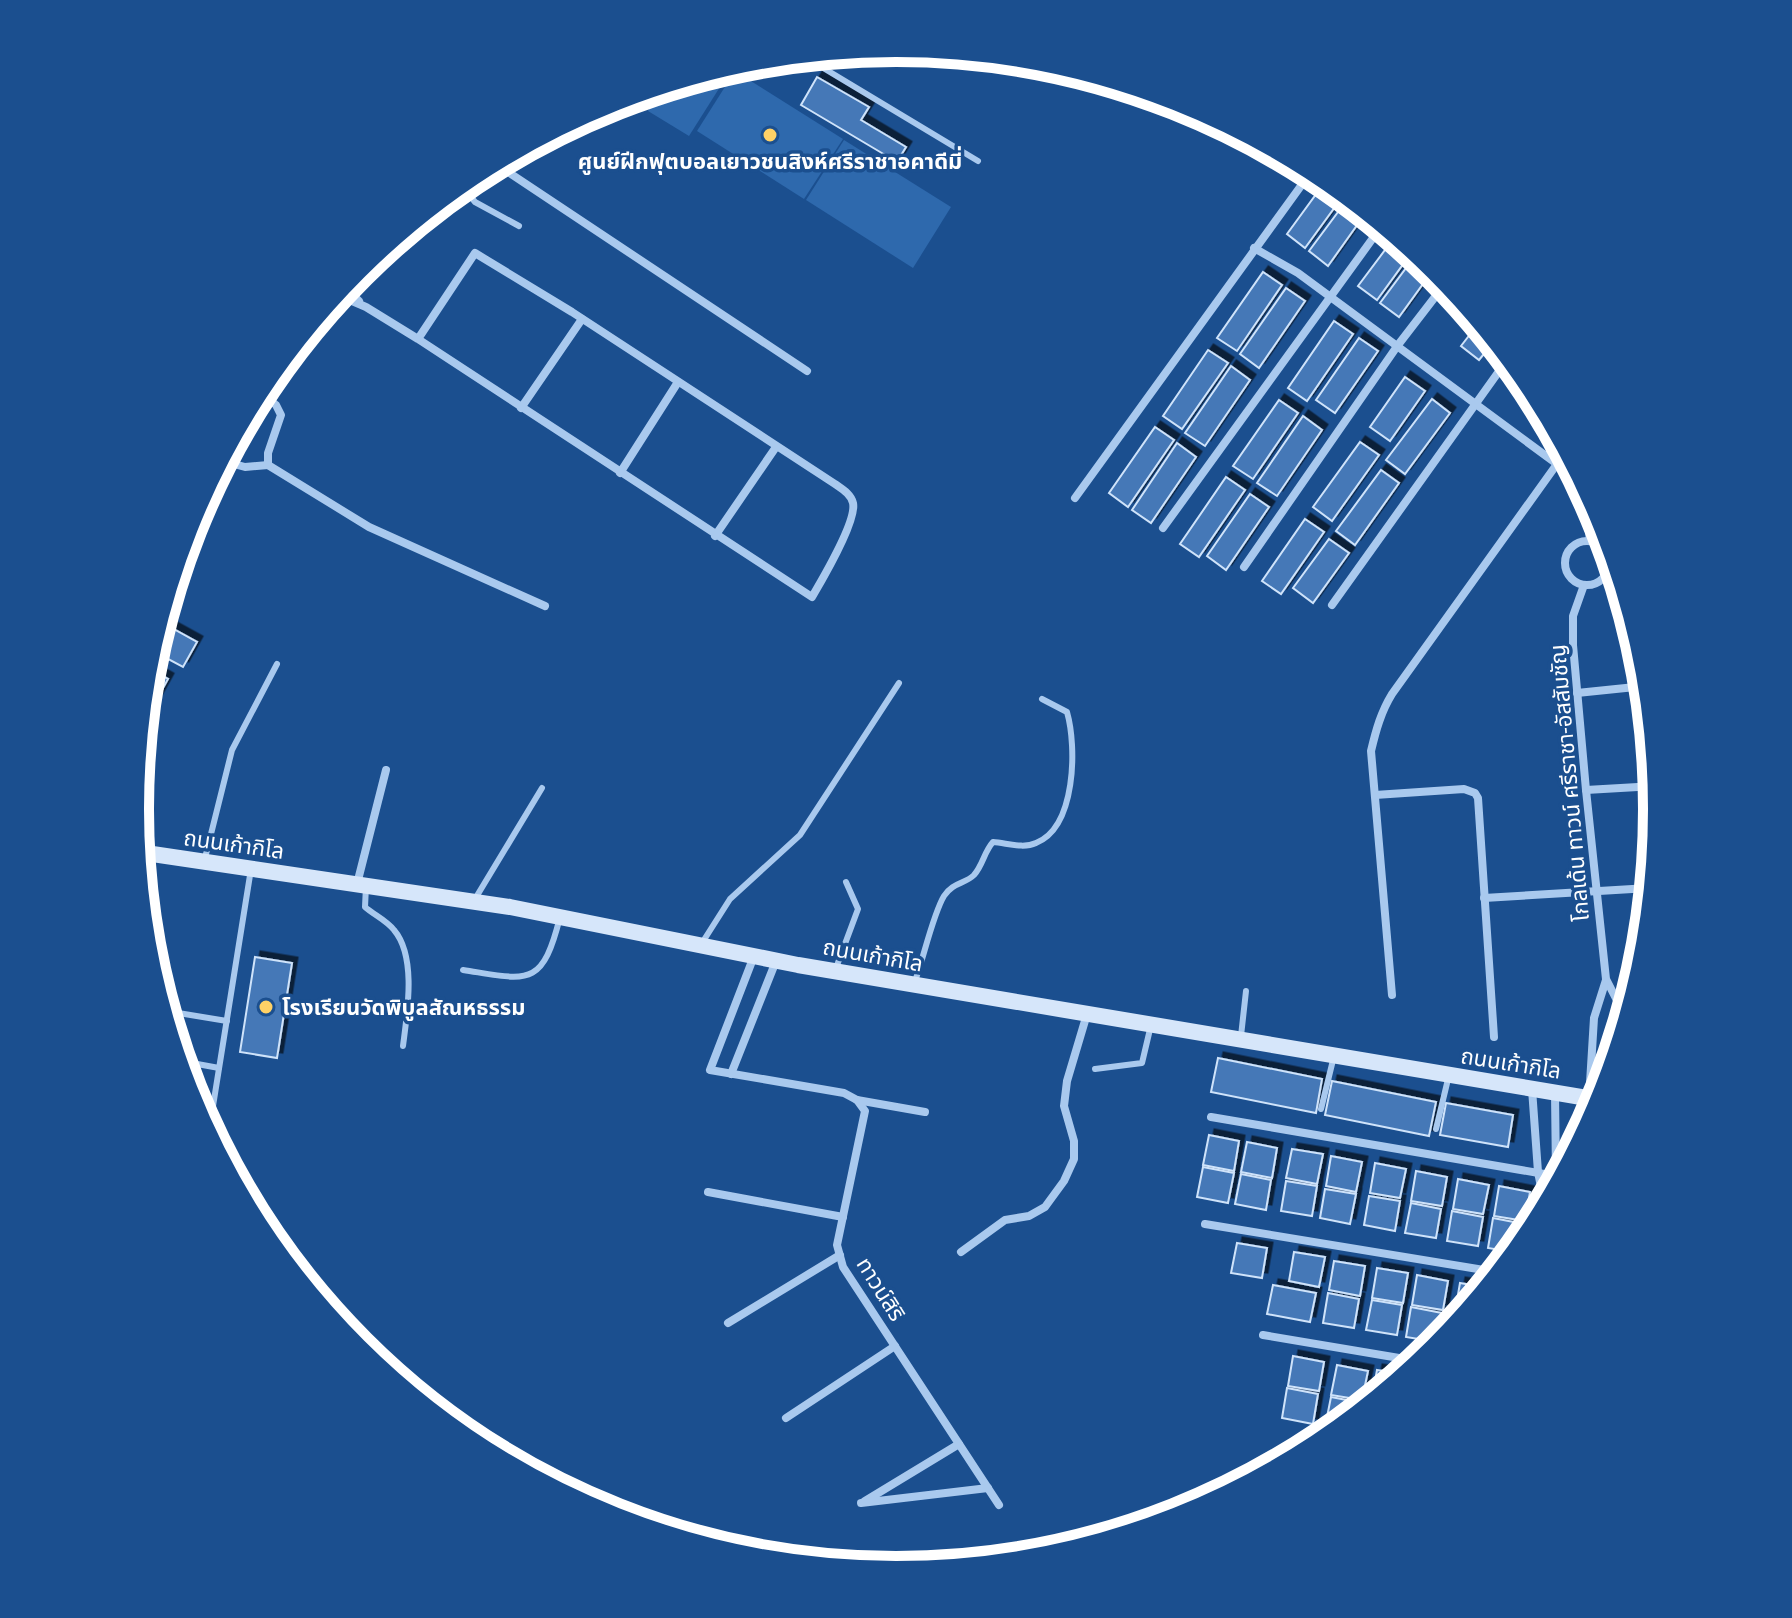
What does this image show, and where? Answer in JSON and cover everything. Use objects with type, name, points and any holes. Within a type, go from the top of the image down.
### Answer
[{"type":"main road","name":"ถนนเก้ากิโล","points":[[151,854],[473,902],[776,961],[1585,1098]]},
{"type":"street","points":[[507,172],[807,371]]},
{"type":"street","points":[[1075,498],[1303,183]]},
{"type":"street","points":[[1163,528],[1375,236]]},
{"type":"street","points":[[1254,248],[1298,273],[1398,345],[1547,456],[1562,471]]},
{"type":"street","points":[[350,300],[418,339],[812,597],[830,567],[853,513],[849,495],[835,484],[475,253],[418,339]]},
{"type":"street","points":[[1244,567],[1398,345],[1437,294]]},
{"type":"street","points":[[354,295],[366,307]]},
{"type":"street","points":[[521,408],[582,319]]},
{"type":"street","points":[[1332,605],[1500,370]]},
{"type":"street","points":[[620,473],[678,382]]},
{"type":"street","points":[[268,465],[268,453],[281,415],[271,401]]},
{"type":"street","points":[[715,536],[776,447]]},
{"type":"street","points":[[1547,456],[1551,451]]},
{"type":"street","points":[[234,464],[245,467],[268,465],[369,527],[545,606]]},
{"type":"street","points":[[1392,995],[1371,751],[1383,708],[1557,464]]},
{"type":"street","points":[[1590,533],[1590,541]]},
{"type":"street","points":[[1593,542],[1580,542],[1572,547],[1566,555],[1568,575],[1584,585],[1594,584],[1605,574]]},
{"type":"street","name":"โกลเด้น ทาวน์ ศรีราชา-อัสสัมชัญ","points":[[1584,585],[1573,616],[1573,645],[1606,979],[1618,1002]]},
{"type":"street","points":[[1577,693],[1633,687]]},
{"type":"street","points":[[361,885],[386,770]]},
{"type":"street","points":[[1586,790],[1642,787]]},
{"type":"street","points":[[1375,795],[1464,789],[1475,793],[1478,798],[1494,1037]]},
{"type":"street","points":[[1484,898],[1638,889]]},
{"type":"street","points":[[754,956],[710,1070],[844,1093],[857,1100],[925,1112]]},
{"type":"street","points":[[731,1074],[776,961]]},
{"type":"street","name":"โกลเด้น ทาวน์ ศรีราชา-อัสสัมชัญ","points":[[1594,1073],[1594,1018],[1606,979]]},
{"type":"street","points":[[961,1252],[1005,1220],[1029,1216],[1045,1207],[1064,1181],[1074,1159],[1074,1141],[1064,1106],[1067,1081],[1087,1014]]},
{"type":"street","points":[[1532,1089],[1541,1186]]},
{"type":"street","points":[[1555,1093],[1555,1160]]},
{"type":"street","name":"ทาวน์สิริ","points":[[857,1100],[865,1111],[837,1245],[843,1267],[999,1505]]},
{"type":"street","points":[[1211,1117],[1538,1172],[1547,1176]]},
{"type":"street","points":[[708,1192],[843,1217]]},
{"type":"street","points":[[1205,1224],[1484,1270]]},
{"type":"street","points":[[728,1323],[840,1255]]},
{"type":"street","points":[[1263,1335],[1402,1358]]},
{"type":"street","points":[[786,1418],[895,1346]]},
{"type":"street","points":[[959,1444],[861,1503],[988,1488]]},
{"type":"lane","points":[[820,66],[978,161]]},
{"type":"lane","points":[[470,196],[475,202],[519,226]]},
{"type":"lane","points":[[204,862],[232,750],[277,664]]},
{"type":"lane","points":[[700,946],[730,899],[800,835],[899,683]]},
{"type":"lane","points":[[914,985],[943,897],[955,883],[971,879],[993,842],[1033,845],[1054,828],[1064,812],[1074,755],[1073,732],[1067,712],[1042,699]]},
{"type":"lane","points":[[473,902],[542,788]]},
{"type":"lane","points":[[212,1109],[251,869]]},
{"type":"lane","points":[[835,971],[858,909],[846,882]]},
{"type":"lane","points":[[361,885],[365,907],[396,932],[407,960],[408,1006],[403,1046]]},
{"type":"lane","points":[[463,970],[516,978],[531,974],[546,962],[560,917]]},
{"type":"lane","points":[[1241,1040],[1246,991]]},
{"type":"lane","points":[[177,1013],[227,1021]]},
{"type":"lane","points":[[1095,1069],[1142,1063],[1151,1025]]},
{"type":"lane","points":[[1321,1109],[1334,1056]]},
{"type":"lane","points":[[194,1063],[219,1068]]},
{"type":"lane","points":[[1436,1129],[1449,1075]]},
{"type":"shaded area","name":"ศูนย์ฝีกฟุตบอลเยาวชนสิงห์ศรีราชาอคาดีมี่","points":[[745,77],[843,139],[804,199],[697,131],[729,81]]},
{"type":"shaded area","points":[[723,82],[689,136],[648,111],[653,103]]},
{"type":"shaded area","points":[[844,140],[951,207],[913,268],[806,200]]},
{"type":"building","points":[[817,77],[869,107],[861,120],[906,147],[897,162],[801,105]]},
{"type":"building","points":[[1317,192],[1336,206],[1305,248],[1287,234]]},
{"type":"building","points":[[1341,209],[1359,222],[1328,266],[1309,251]]},
{"type":"building","points":[[1388,246],[1405,262],[1377,300],[1358,286]]},
{"type":"building","points":[[1408,265],[1425,282],[1399,317],[1380,303]]},
{"type":"building","points":[[1263,272],[1282,285],[1237,351],[1217,338]]},
{"type":"building","points":[[1286,288],[1305,301],[1259,368],[1240,354]]},
{"type":"building","points":[[1334,321],[1353,334],[1307,401],[1288,388]]},
{"type":"building","points":[[1471,332],[1486,351],[1479,360],[1461,346]]},
{"type":"building","points":[[1359,338],[1378,351],[1335,413],[1316,400]]},
{"type":"building","points":[[1208,350],[1228,363],[1182,429],[1163,416]]},
{"type":"building","points":[[1231,366],[1250,380],[1205,446],[1185,433]]},
{"type":"building","points":[[1405,377],[1425,391],[1390,441],[1370,427]]},
{"type":"building","points":[[1432,399],[1450,413],[1405,474],[1386,460]]},
{"type":"building","points":[[1279,400],[1298,413],[1253,479],[1233,466]]},
{"type":"building","points":[[1303,416],[1322,430],[1277,496],[1257,483]]},
{"type":"building","points":[[1155,427],[1174,440],[1128,507],[1109,493]]},
{"type":"building","points":[[1360,442],[1379,455],[1332,521],[1313,507]]},
{"type":"building","points":[[1177,443],[1196,457],[1151,523],[1132,510]]},
{"type":"building","points":[[1381,470],[1399,483],[1355,545],[1336,531]]},
{"type":"building","points":[[1226,477],[1245,490],[1199,557],[1180,544]]},
{"type":"building","points":[[1250,494],[1269,507],[1226,570],[1207,556]]},
{"type":"building","points":[[1305,519],[1324,532],[1281,594],[1262,581]]},
{"type":"building","points":[[1329,539],[1349,553],[1313,603],[1293,588]]},
{"type":"building","points":[[171,628],[197,642],[183,667],[164,657]]},
{"type":"building","points":[[161,675],[168,679],[157,699]]},
{"type":"building","name":"โรงเรียนวัดพิบูลสัณหธรรม","points":[[255,957],[292,963],[277,1058],[240,1052]]},
{"type":"building","points":[[1218,1058],[1322,1079],[1316,1113],[1211,1092]]},
{"type":"building","points":[[1332,1081],[1436,1102],[1429,1136],[1325,1115]]},
{"type":"building","points":[[1446,1103],[1513,1115],[1508,1147],[1440,1135]]},
{"type":"building","points":[[1209,1135],[1239,1141],[1234,1171],[1203,1165]]},
{"type":"building","points":[[1247,1142],[1277,1148],[1272,1178],[1241,1172]]},
{"type":"building","points":[[1292,1149],[1323,1154],[1317,1184],[1286,1178]]},
{"type":"building","points":[[1331,1156],[1362,1162],[1356,1192],[1326,1186]]},
{"type":"building","points":[[1375,1163],[1406,1169],[1400,1198],[1370,1193]]},
{"type":"building","points":[[1203,1167],[1234,1173],[1228,1203],[1197,1197]]},
{"type":"building","points":[[1416,1171],[1447,1177],[1442,1206],[1411,1201]]},
{"type":"building","points":[[1241,1174],[1271,1180],[1266,1210],[1235,1204]]},
{"type":"building","points":[[1458,1179],[1489,1185],[1483,1214],[1453,1209]]},
{"type":"building","points":[[1286,1181],[1317,1186],[1312,1216],[1281,1211]]},
{"type":"building","points":[[1499,1186],[1530,1192],[1527,1208],[1519,1220],[1494,1216]]},
{"type":"building","points":[[1325,1189],[1356,1194],[1350,1224],[1320,1218]]},
{"type":"building","points":[[1369,1196],[1400,1201],[1395,1231],[1364,1225]]},
{"type":"building","points":[[1411,1203],[1441,1209],[1436,1238],[1405,1233]]},
{"type":"building","points":[[1452,1211],[1483,1217],[1478,1246],[1447,1241]]},
{"type":"building","points":[[1493,1218],[1518,1223],[1499,1250],[1488,1248]]},
{"type":"building","points":[[1237,1243],[1267,1248],[1262,1278],[1231,1273]]},
{"type":"building","points":[[1294,1252],[1325,1257],[1319,1287],[1289,1281]]},
{"type":"building","points":[[1334,1261],[1365,1266],[1360,1296],[1329,1290]]},
{"type":"building","points":[[1377,1268],[1408,1273],[1403,1303],[1372,1298]]},
{"type":"building","points":[[1417,1275],[1448,1281],[1443,1310],[1412,1305]]},
{"type":"building","points":[[1460,1283],[1472,1285],[1458,1302]]},
{"type":"building","points":[[1273,1285],[1316,1293],[1310,1322],[1267,1314]]},
{"type":"building","points":[[1328,1293],[1359,1299],[1354,1328],[1323,1323]]},
{"type":"building","points":[[1372,1300],[1402,1305],[1397,1335],[1366,1330]]},
{"type":"building","points":[[1411,1307],[1442,1313],[1441,1320],[1421,1339],[1406,1337]]},
{"type":"building","points":[[1293,1356],[1324,1362],[1319,1391],[1288,1386]]},
{"type":"building","points":[[1337,1365],[1368,1371],[1364,1392],[1355,1399],[1331,1395]]},
{"type":"building","points":[[1377,1370],[1388,1372],[1375,1383]]},
{"type":"building","points":[[1287,1388],[1318,1394],[1313,1424],[1282,1418]]},
{"type":"building","points":[[1331,1397],[1352,1401],[1351,1402],[1327,1419]]},
{"type":"place","name":"ศูนย์ฝีกฟุตบอลเยาวชนสิงห์ศรีราชาอคาดีมี่","points":[[770,135]]},
{"type":"place","name":"โรงเรียนวัดพิบูลสัณหธรรม","points":[[266,1007]]}]
